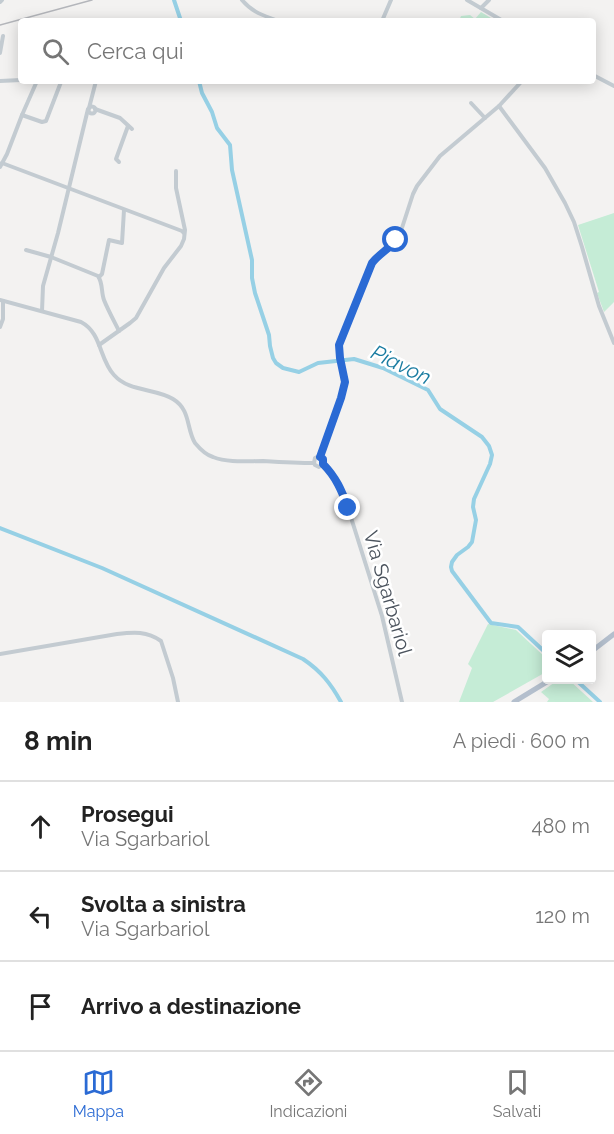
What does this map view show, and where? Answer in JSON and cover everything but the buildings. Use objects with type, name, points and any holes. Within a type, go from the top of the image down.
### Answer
[{"type":"main road","points":[[596,647],[614,634]]},
{"type":"main road","points":[[514,702],[543,684]]},
{"type":"street","points":[[242,0],[257,14],[269,18]]},
{"type":"street","points":[[383,18],[392,0]]},
{"type":"street","points":[[468,0],[498,18]]},
{"type":"street","points":[[481,8],[489,0]]},
{"type":"street","points":[[0,53],[3,36]]},
{"type":"street","points":[[596,77],[614,86]]},
{"type":"street","points":[[0,81],[18,80]]},
{"type":"street","points":[[36,84],[1,165],[184,233]]},
{"type":"street","points":[[22,115],[42,122],[46,121],[60,84]]},
{"type":"street","points":[[42,311],[43,286],[87,118],[93,110],[91,101],[95,84]]},
{"type":"street","points":[[314,463],[315,458],[320,457],[344,389],[345,378],[340,360],[340,341],[367,274],[376,258],[391,247],[400,234],[417,186],[440,156],[499,106],[519,84]]},
{"type":"street","points":[[471,103],[485,118]]},
{"type":"street","points":[[499,106],[545,168],[565,203],[574,222],[599,306],[614,342]]},
{"type":"street","points":[[93,110],[120,118],[130,128],[116,159],[119,162]]},
{"type":"street","points":[[99,345],[130,323],[139,313],[164,268],[181,246],[185,230],[176,188],[176,171]]},
{"type":"street","points":[[99,277],[102,274],[109,240],[122,243],[124,210]]},
{"type":"street","points":[[26,250],[51,257],[99,277],[104,301],[119,331]]},
{"type":"street","points":[[0,327],[3,319],[2,300],[87,325],[93,331],[104,361],[120,381],[166,396],[179,404],[188,417],[195,442],[204,453],[220,459],[314,463],[317,466],[323,464]]},
{"type":"street","name":"Via Sgarbariol","points":[[320,457],[340,485],[348,508],[382,616],[402,702]]},
{"type":"street","points":[[0,654],[117,634],[147,633],[161,641],[178,702]]},
{"type":"green space","points":[[481,12],[491,18],[476,18]]},
{"type":"green space","points":[[470,15],[474,18],[460,18],[461,16]]},
{"type":"green space","points":[[614,213],[614,302],[604,312],[578,225]]},
{"type":"green space","points":[[488,624],[516,630],[542,654],[542,674],[493,702],[459,702],[472,668],[468,664]]},
{"type":"green space","points":[[552,684],[573,684],[593,702],[547,702],[549,699],[541,692]]},
{"type":"waterway","name":"Piavon","points":[[174,0],[180,18]]},
{"type":"waterway","name":"Piavon","points":[[200,84],[217,128],[230,145],[232,170],[252,260],[255,293],[276,363],[283,368],[299,372],[318,363],[354,359],[383,368],[428,390],[440,409],[482,437],[492,455],[490,464],[474,499],[476,520],[472,542],[452,562],[452,571],[491,623],[518,627],[542,649]]},
{"type":"waterway","points":[[0,528],[102,568],[303,659],[325,678],[341,702]]},
{"type":"waterway","name":"Piavon","points":[[580,684],[600,702]]},
{"type":"railway","points":[[26,18],[92,0]]},
{"type":"railway","points":[[0,25],[18,20]]},
{"type":"route","points":[[348,508],[340,485],[320,457],[345,382],[339,345],[372,263],[396,240]]}]
